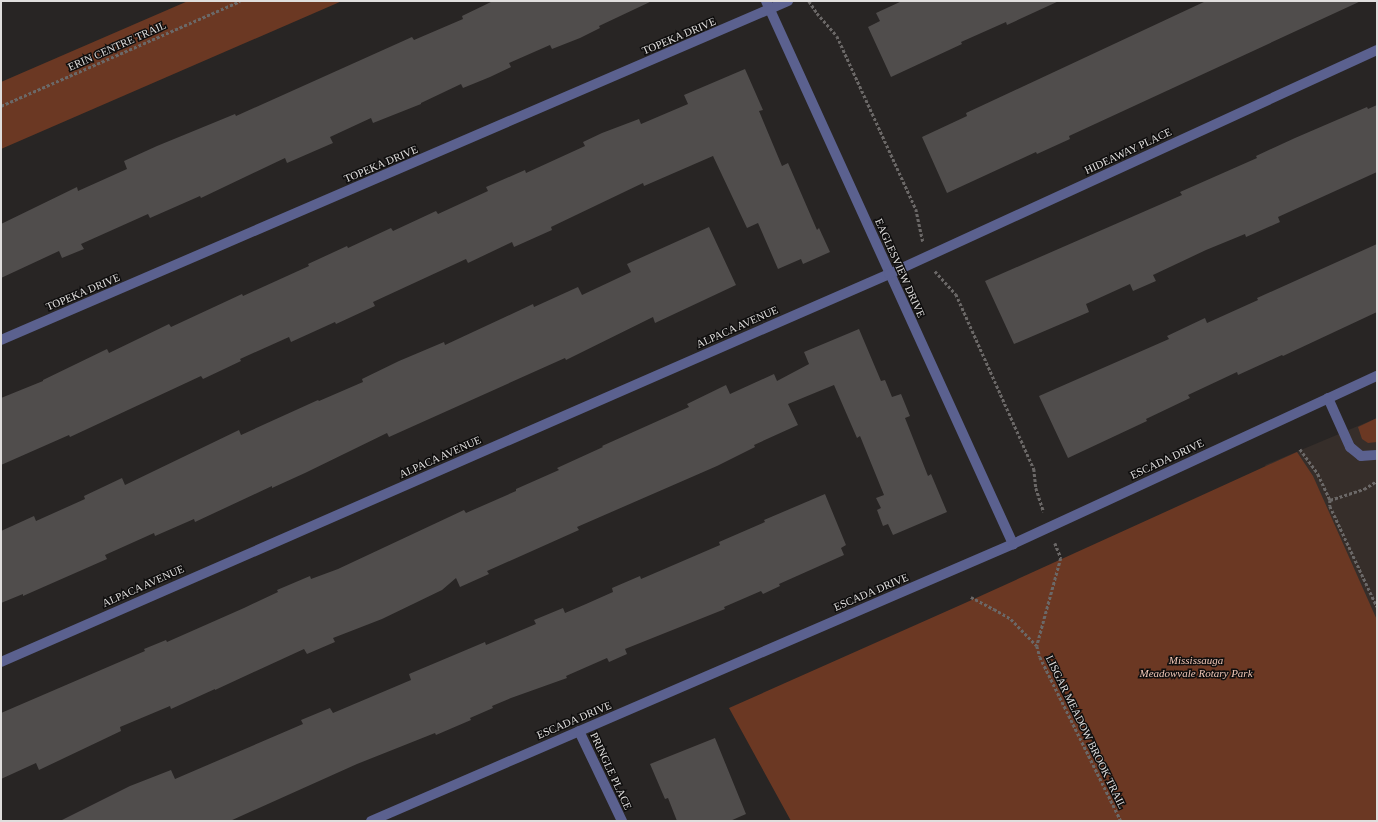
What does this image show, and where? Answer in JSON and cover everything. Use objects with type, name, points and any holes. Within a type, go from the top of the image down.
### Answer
[{"type":"street","name":"TOPEKA DRIVE","points":[[1,340],[768,5],[788,1]]},
{"type":"street","name":"EAGLESVIEW DRIVE","points":[[768,5],[1013,544]]},
{"type":"street","name":"HIDEAWAY PLACE","points":[[889,274],[1377,50]]},
{"type":"street","name":"ALPACA AVENUE","points":[[1,662],[889,274]]},
{"type":"street","name":"ESCADA DRIVE","points":[[371,821],[1013,544],[1377,376]]},
{"type":"street","points":[[1328,398],[1350,448],[1361,456],[1377,455]]},
{"type":"street","name":"PRINGLE PLACE","points":[[579,731],[622,821]]},
{"type":"path","name":"ERIN CENTRE TRAIL","points":[[1,106],[240,1]]},
{"type":"path","points":[[1300,449],[1318,474],[1330,500],[1330,506],[1377,607]]},
{"type":"path","points":[[1330,500],[1364,488],[1377,481]]},
{"type":"path","name":"LISGAR MEADOW BROOK TRAIL","points":[[1060,558],[1037,646],[1040,657],[1121,821]]},
{"type":"path","points":[[971,597],[1011,620],[1037,646]]},
{"type":"shaded area","points":[[1377,418],[1377,680],[1265,465]]},
{"type":"green space","points":[[188,1],[342,1],[1,149],[1,82]]},
{"type":"green space","points":[[1377,418],[1377,442],[1368,443],[1362,439],[1358,427]]},
{"type":"green space","name":"Mississauga Meadowvale Rotary Park","points":[[1297,452],[1313,476],[1377,620],[1377,821],[791,821],[729,708],[965,603]]},
{"type":"building","points":[[493,1],[652,1],[599,26],[600,28],[580,38],[552,49],[550,45],[509,63],[511,67],[490,77],[463,88],[461,84],[421,104],[373,123],[371,118],[330,137],[333,143],[287,163],[285,158],[201,198],[200,196],[150,218],[148,214],[81,244],[84,249],[62,258],[59,251],[1,278],[1,224],[77,187],[78,191],[127,169],[124,161],[157,146],[235,114],[236,116],[412,37],[414,40],[463,19],[462,16]]},
{"type":"building","points":[[902,1],[1059,1],[1007,25],[1006,22],[961,42],[962,44],[891,77],[868,27],[880,21],[876,13]]},
{"type":"building","points":[[1206,1],[1361,1],[1069,136],[1070,139],[1037,154],[1036,152],[947,193],[922,137],[967,116],[966,113]]},
{"type":"building","points":[[745,69],[763,110],[759,111],[782,166],[788,163],[817,230],[819,228],[830,252],[803,264],[801,259],[778,269],[758,223],[747,228],[713,156],[644,186],[643,183],[551,227],[552,230],[514,247],[512,242],[468,263],[466,259],[373,302],[375,306],[336,324],[335,322],[291,342],[289,337],[240,359],[241,361],[203,379],[201,376],[70,437],[69,435],[1,465],[1,398],[43,381],[107,349],[109,353],[169,324],[171,327],[242,294],[243,296],[309,266],[308,264],[347,246],[348,248],[391,228],[393,231],[436,211],[438,214],[488,191],[486,187],[525,170],[526,173],[585,146],[583,142],[602,133],[639,119],[641,124],[688,104],[684,95]]},
{"type":"building","points":[[1377,105],[1377,172],[1278,217],[1280,222],[1246,237],[1245,234],[1206,250],[1153,275],[1156,281],[1133,291],[1130,284],[1086,304],[1089,312],[1014,344],[985,281],[1182,195],[1180,192],[1257,158],[1256,156],[1295,138],[1367,107],[1368,109]]},
{"type":"building","points":[[709,227],[736,285],[655,323],[653,317],[566,360],[565,358],[389,437],[387,433],[305,473],[272,488],[272,486],[195,522],[194,519],[155,536],[154,533],[105,555],[107,559],[23,596],[23,594],[1,603],[1,531],[34,516],[36,521],[85,499],[84,496],[122,478],[125,485],[239,430],[241,435],[318,400],[319,401],[363,382],[362,379],[399,361],[444,342],[445,345],[533,304],[534,307],[578,287],[582,295],[631,272],[627,264]]},
{"type":"building","points":[[1377,244],[1377,312],[1283,356],[1282,355],[1238,375],[1237,372],[1188,395],[1190,398],[1146,419],[1147,421],[1068,458],[1039,396],[1169,339],[1167,336],[1205,318],[1207,323],[1258,300],[1257,298]]},
{"type":"building","points":[[859,329],[881,381],[885,380],[892,397],[901,394],[910,416],[905,418],[928,476],[931,474],[947,512],[893,535],[888,524],[883,526],[877,510],[881,508],[876,498],[884,495],[860,436],[857,438],[834,385],[788,404],[798,425],[754,445],[755,447],[717,466],[577,527],[579,530],[487,571],[489,574],[460,587],[456,578],[442,590],[382,619],[333,638],[335,642],[307,654],[304,649],[171,709],[170,706],[120,727],[121,731],[39,770],[36,763],[1,779],[1,713],[145,651],[144,649],[166,640],[167,642],[244,608],[278,592],[277,590],[310,576],[311,579],[338,569],[464,510],[466,513],[516,491],[516,489],[559,470],[557,468],[603,447],[602,446],[689,407],[687,404],[726,385],[730,394],[774,374],[777,381],[809,364],[804,352]]},
{"type":"building","points":[[825,494],[846,545],[841,548],[844,555],[779,584],[780,586],[763,594],[761,591],[724,607],[725,609],[625,649],[627,654],[609,662],[607,658],[566,676],[567,678],[511,698],[470,718],[471,720],[436,735],[435,733],[357,764],[230,821],[60,821],[130,786],[171,770],[175,779],[303,724],[301,720],[330,708],[333,713],[411,680],[409,674],[485,642],[486,645],[536,624],[534,620],[563,608],[565,613],[586,604],[613,592],[612,588],[640,576],[641,579],[720,545],[719,542],[765,522],[764,520]]},
{"type":"building","points":[[715,738],[746,814],[730,821],[677,821],[668,798],[665,799],[650,764]]}]
